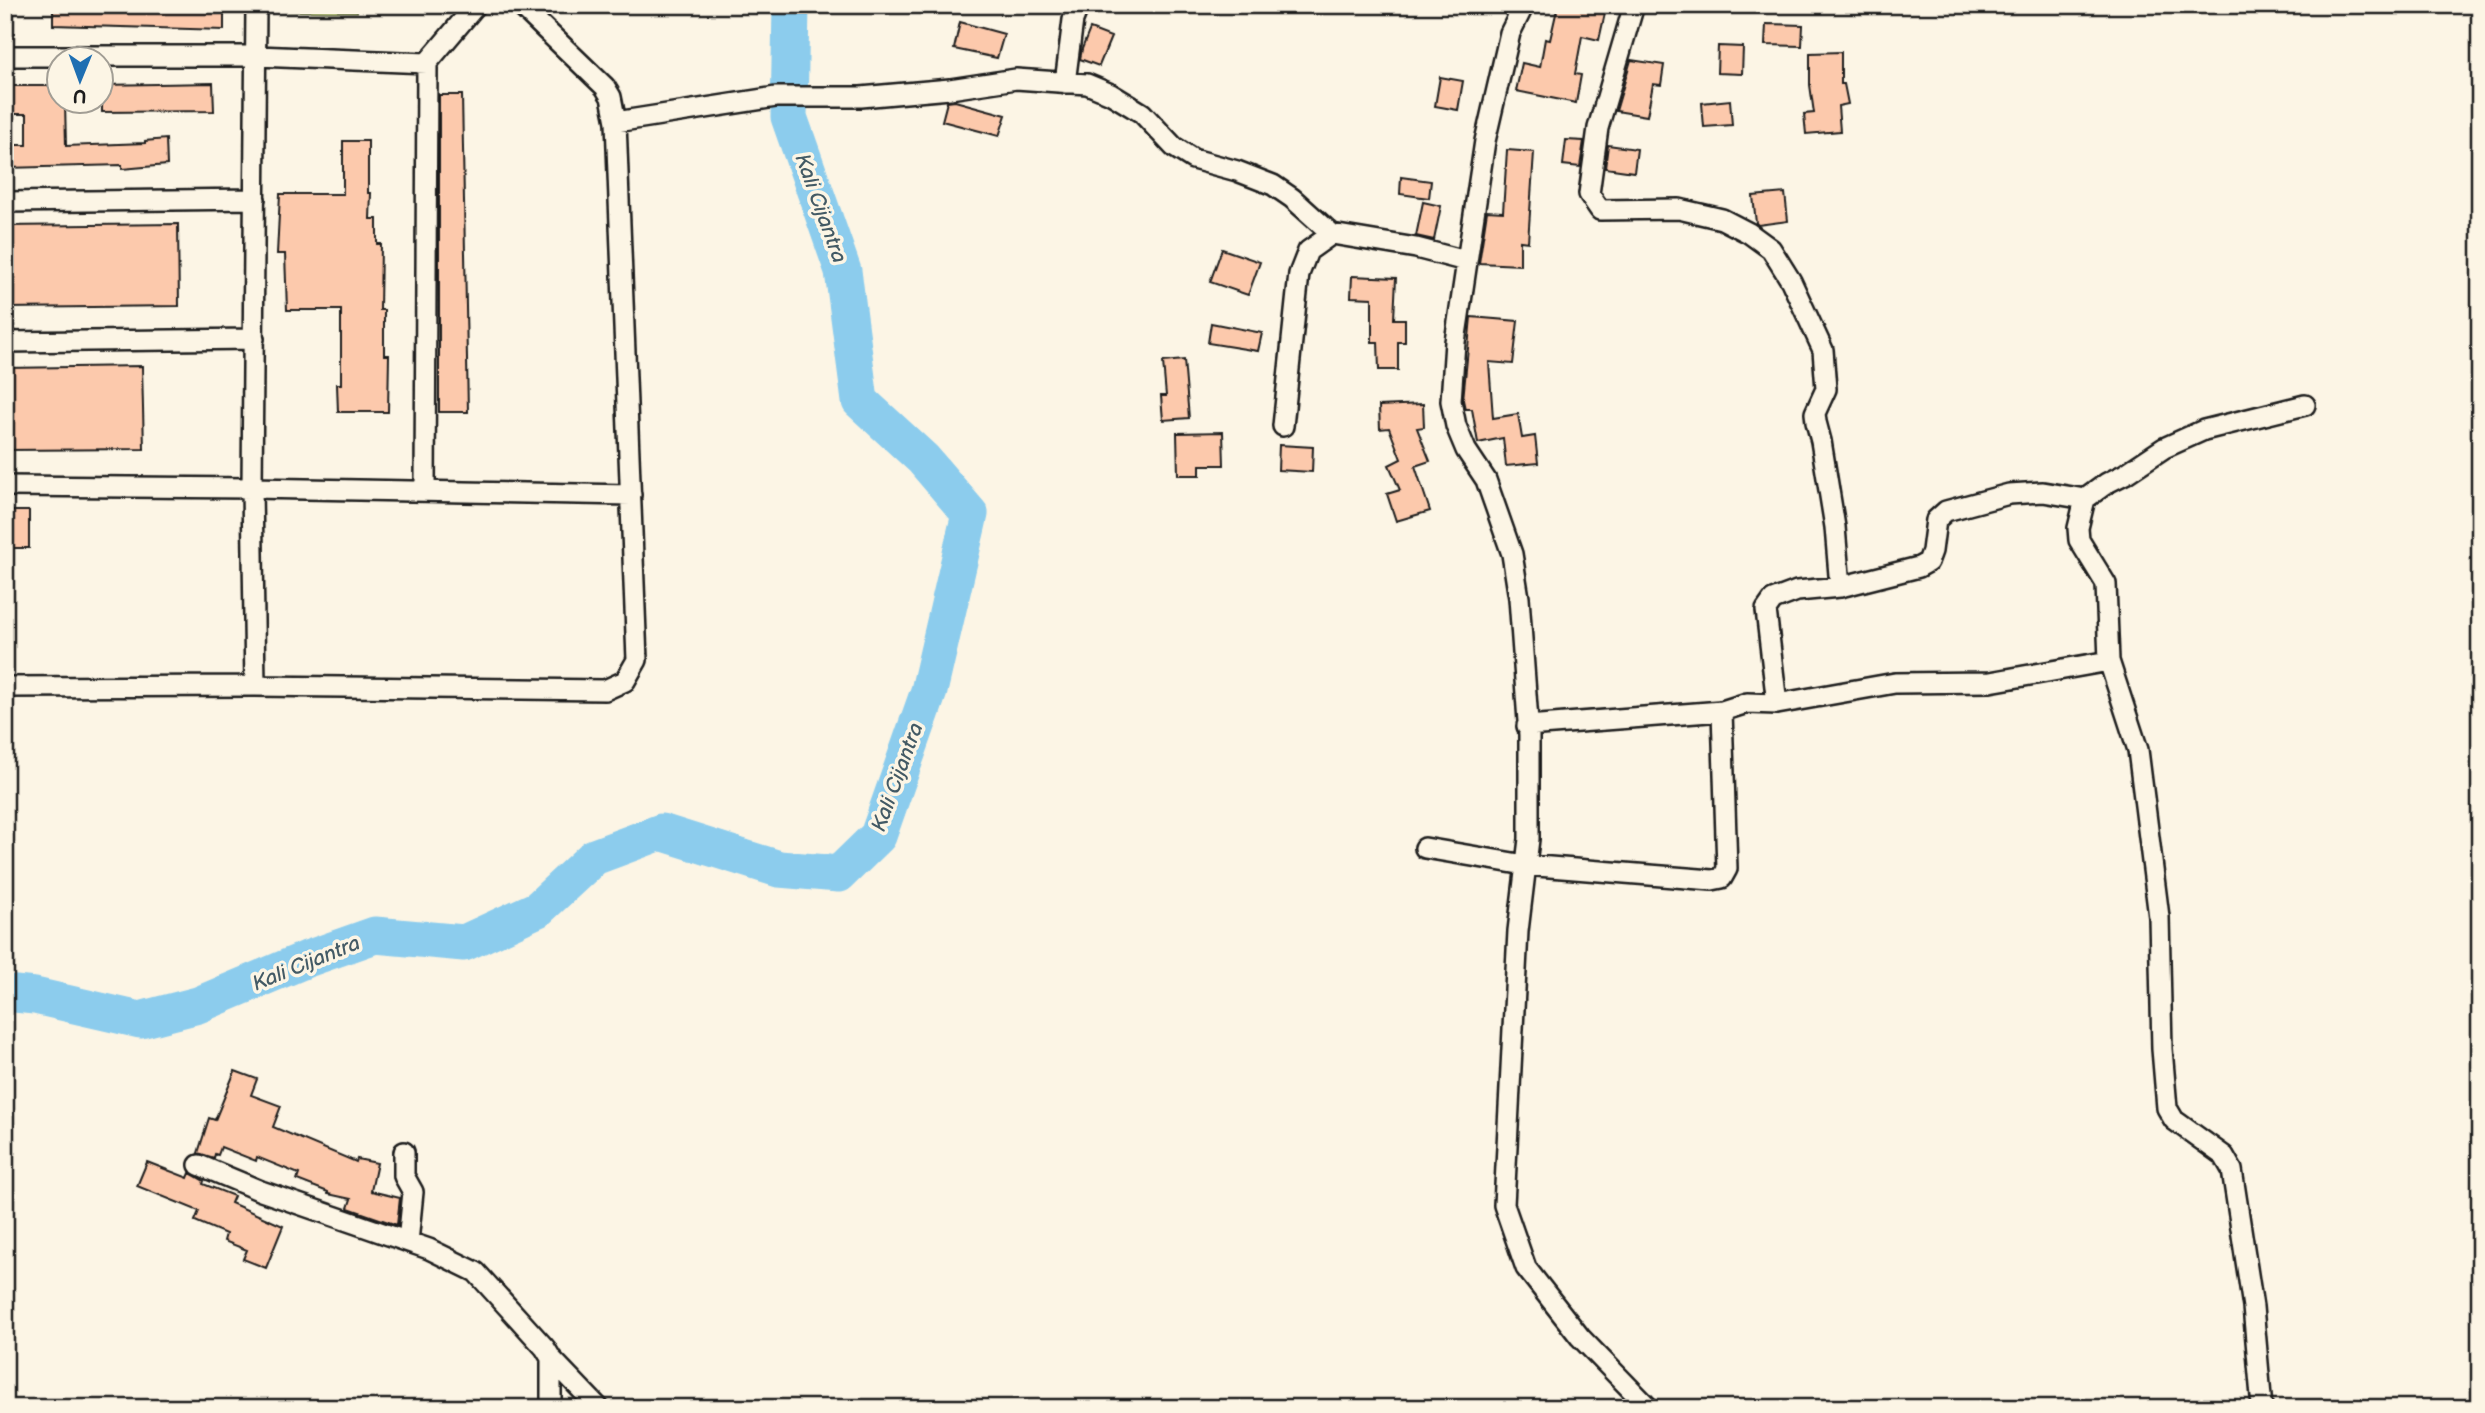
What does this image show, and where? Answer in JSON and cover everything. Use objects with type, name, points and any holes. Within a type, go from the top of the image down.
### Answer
[{"type":"street","points":[[255,686],[252,488],[256,5]]},
{"type":"street","points":[[425,491],[427,63],[476,5]]},
{"type":"street","points":[[5,687],[255,686],[605,690],[625,681],[638,660],[616,122],[611,97],[605,87],[520,5]]},
{"type":"street","points":[[1065,83],[1073,20],[1080,5]]},
{"type":"street","points":[[1524,5],[1510,33],[1488,127],[1455,342],[1451,401],[1455,425],[1466,450],[1486,480],[1512,554],[1519,598],[1529,735],[1529,839],[1518,931],[1504,1205],[1526,1268],[1580,1337],[1649,1408]]},
{"type":"street","points":[[1634,5],[1598,128],[1589,194],[1600,210],[1679,208],[1722,219],[1771,249],[1823,350],[1826,389],[1815,413],[1835,527],[1840,587]]},
{"type":"street","points":[[5,56],[257,56],[427,63]]},
{"type":"street","points":[[616,122],[776,97],[861,97],[950,89],[1016,79],[1087,84],[1111,94],[1142,113],[1174,147],[1193,159],[1237,171],[1273,185],[1292,198],[1332,234],[1416,248],[1466,261]]},
{"type":"street","points":[[5,202],[256,199]]},
{"type":"street","points":[[1283,426],[1299,274],[1308,251],[1332,234]]},
{"type":"street","points":[[5,342],[254,339]]},
{"type":"street","points":[[2262,1408],[2253,1307],[2232,1170],[2224,1156],[2174,1120],[2167,1108],[2162,1049],[2159,917],[2138,750],[2109,661],[2106,584],[2079,540],[2078,528],[2085,499],[2164,448],[2204,430],[2305,405]]},
{"type":"street","points":[[5,486],[631,495]]},
{"type":"street","points":[[1777,704],[1766,610],[1778,597],[1840,587],[1904,572],[1928,562],[1936,520],[1946,511],[2009,494],[2043,492],[2085,499]]},
{"type":"street","points":[[1527,726],[1721,711],[1747,704],[1777,704],[1895,684],[1990,682],[2109,661]]},
{"type":"street","points":[[1424,848],[1525,865],[1712,880],[1722,878],[1727,869],[1721,711]]},
{"type":"street","points":[[404,1152],[404,1177],[413,1192],[408,1242]]},
{"type":"street","points":[[199,1165],[261,1191],[429,1250],[476,1272],[599,1408]]},
{"type":"street","points":[[551,1358],[551,1408]]},
{"type":"green space","points":[[280,5],[357,5],[357,12],[280,11]]},
{"type":"building","points":[[53,5],[224,5],[224,30],[53,25]]},
{"type":"building","points":[[1558,5],[1605,13],[1599,40],[1582,36],[1575,74],[1581,75],[1576,103],[1516,91],[1522,63],[1540,67],[1545,39],[1550,40]]},
{"type":"building","points":[[960,22],[1004,34],[997,58],[954,49]]},
{"type":"building","points":[[1766,24],[1803,25],[1802,46],[1765,45]]},
{"type":"building","points":[[1090,29],[1111,37],[1099,66],[1080,59]]},
{"type":"building","points":[[1718,46],[1743,47],[1742,74],[1717,73]]},
{"type":"building","points":[[1841,52],[1841,84],[1844,84],[1848,104],[1838,106],[1840,131],[1806,134],[1804,114],[1814,113],[1810,85],[1810,53]]},
{"type":"building","points":[[1631,60],[1664,65],[1661,85],[1653,84],[1647,116],[1616,111]]},
{"type":"building","points":[[1440,77],[1463,81],[1458,110],[1435,106]]},
{"type":"building","points":[[213,83],[214,111],[116,112],[116,85]]},
{"type":"building","points":[[5,86],[46,86],[46,116],[65,116],[66,146],[145,143],[166,139],[167,165],[122,169],[122,165],[5,168],[5,145],[27,145],[27,114],[5,114]]},
{"type":"building","points":[[439,95],[462,95],[468,412],[439,412]]},
{"type":"building","points":[[1730,100],[1732,125],[1704,127],[1702,103]]},
{"type":"building","points":[[955,101],[1006,115],[999,136],[942,121],[947,102]]},
{"type":"building","points":[[1566,140],[1584,141],[1580,167],[1563,165]]},
{"type":"building","points":[[343,141],[368,141],[370,219],[377,219],[377,244],[381,244],[380,310],[384,310],[384,355],[389,355],[388,412],[338,412],[337,384],[341,384],[341,310],[287,310],[285,254],[277,254],[280,194],[343,194]]},
{"type":"building","points":[[1608,145],[1637,149],[1634,172],[1605,168]]},
{"type":"building","points":[[1507,150],[1534,152],[1528,242],[1520,241],[1520,265],[1479,263],[1487,211],[1503,212]]},
{"type":"building","points":[[1401,177],[1431,181],[1429,198],[1400,194]]},
{"type":"building","points":[[1785,193],[1788,221],[1758,225],[1753,196]]},
{"type":"building","points":[[1423,202],[1441,206],[1434,240],[1416,236]]},
{"type":"building","points":[[178,224],[179,306],[5,308],[5,226]]},
{"type":"building","points":[[1222,249],[1260,262],[1248,295],[1210,282]]},
{"type":"building","points":[[1352,276],[1396,278],[1394,319],[1405,319],[1405,342],[1398,342],[1398,370],[1379,370],[1378,342],[1372,342],[1372,298],[1351,297]]},
{"type":"building","points":[[1471,317],[1518,321],[1513,364],[1489,362],[1493,418],[1518,414],[1522,438],[1535,436],[1538,463],[1506,466],[1503,438],[1478,443],[1472,409],[1465,409],[1463,400]]},
{"type":"building","points":[[1211,323],[1262,333],[1258,351],[1208,343]]},
{"type":"building","points":[[1184,360],[1189,418],[1163,420],[1161,396],[1166,396],[1163,362]]},
{"type":"building","points":[[142,366],[144,449],[5,450],[5,368]]},
{"type":"building","points":[[1423,404],[1424,427],[1417,428],[1430,461],[1415,466],[1430,511],[1396,521],[1387,494],[1400,490],[1389,465],[1401,459],[1389,428],[1380,429],[1379,406]]},
{"type":"building","points":[[1223,432],[1224,465],[1200,465],[1200,475],[1178,475],[1177,433]]},
{"type":"building","points":[[1279,445],[1313,447],[1312,472],[1278,470]]},
{"type":"building","points":[[5,511],[29,511],[29,548],[5,548]]},
{"type":"building","points":[[235,1071],[257,1079],[251,1095],[281,1106],[273,1127],[356,1162],[357,1159],[377,1163],[371,1191],[400,1198],[397,1225],[348,1208],[351,1199],[328,1194],[297,1180],[299,1174],[257,1157],[256,1161],[221,1147],[214,1158],[198,1153],[209,1118],[215,1120]]},
{"type":"building","points":[[147,1162],[188,1178],[190,1173],[204,1181],[203,1184],[234,1196],[231,1203],[283,1226],[266,1268],[243,1259],[247,1250],[224,1241],[226,1234],[195,1221],[199,1211],[137,1186]]},
{"type":"waterway","name":"Kali Cijantra","points":[[5,993],[35,996],[140,1020],[198,1005],[307,959],[375,935],[464,943],[538,909],[594,857],[661,832],[779,869],[839,874],[878,836],[929,691],[970,514],[923,459],[860,401],[843,271],[789,117],[791,5]]}]
